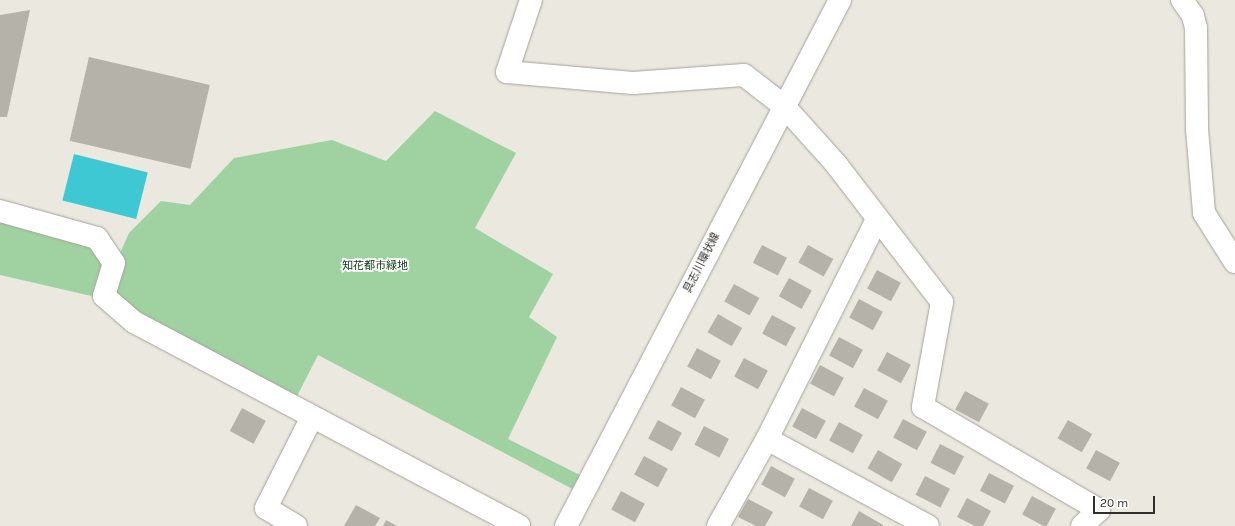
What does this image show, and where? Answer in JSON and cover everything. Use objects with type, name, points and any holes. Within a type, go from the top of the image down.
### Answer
[{"type":"street","points":[[531,0],[507,72],[633,83],[744,75],[784,106],[836,164],[876,221],[942,302],[923,407],[1099,510],[1082,526]]},
{"type":"street","name":"具志川環状線","points":[[566,526],[840,0]]},
{"type":"street","points":[[1182,0],[1194,16],[1196,28],[1198,173],[1204,213],[1235,262]]},
{"type":"street","points":[[0,210],[97,238],[114,263],[104,296],[134,322],[519,526]]},
{"type":"street","points":[[718,526],[767,439],[876,221]]},
{"type":"street","points":[[296,526],[266,508],[312,417]]},
{"type":"street","points":[[767,439],[928,526]]},
{"type":"green space","name":"知花都市緑地","points":[[435,111],[516,153],[475,228],[553,274],[529,317],[557,337],[508,439],[592,481],[582,494],[318,355],[293,404],[109,303],[115,264],[129,233],[161,201],[190,205],[234,158],[332,140],[386,161]]},
{"type":"green space","points":[[0,211],[97,238],[109,300],[0,275]]},
{"type":"water","points":[[74,154],[148,172],[136,219],[62,201]]},
{"type":"building","points":[[30,10],[7,117],[0,117],[0,15]]},
{"type":"building","points":[[89,57],[210,85],[190,169],[70,141]]},
{"type":"building","points":[[762,245],[787,258],[778,276],[753,263]]},
{"type":"building","points":[[808,245],[833,259],[824,277],[798,262]]},
{"type":"building","points":[[877,270],[901,283],[891,301],[867,289]]},
{"type":"building","points":[[789,278],[812,291],[802,309],[779,296]]},
{"type":"building","points":[[734,284],[759,298],[750,316],[724,301]]},
{"type":"building","points":[[859,299],[883,312],[873,330],[849,318]]},
{"type":"building","points":[[718,314],[742,328],[732,346],[708,332]]},
{"type":"building","points":[[772,315],[796,328],[786,346],[762,334]]},
{"type":"building","points":[[839,337],[863,350],[853,368],[829,356]]},
{"type":"building","points":[[697,348],[721,361],[711,379],[687,367]]},
{"type":"building","points":[[887,352],[911,365],[901,383],[877,371]]},
{"type":"building","points":[[744,358],[768,371],[758,389],[734,377]]},
{"type":"building","points":[[820,365],[844,378],[834,396],[810,384]]},
{"type":"building","points":[[681,387],[705,400],[695,418],[671,406]]},
{"type":"building","points":[[864,388],[888,401],[878,419],[854,407]]},
{"type":"building","points":[[965,391],[989,404],[979,422],[955,410]]},
{"type":"building","points":[[242,408],[266,421],[254,444],[230,431]]},
{"type":"building","points":[[802,408],[826,421],[816,439],[792,427]]},
{"type":"building","points":[[903,419],[927,432],[917,450],[893,438]]},
{"type":"building","points":[[658,420],[682,433],[672,451],[648,439]]},
{"type":"building","points":[[1068,420],[1092,434],[1082,452],[1058,438]]},
{"type":"building","points":[[839,422],[863,435],[853,453],[829,441]]},
{"type":"building","points":[[704,426],[729,439],[719,457],[694,445]]},
{"type":"building","points":[[940,444],[964,456],[955,475],[930,463]]},
{"type":"building","points":[[878,450],[902,464],[892,482],[868,468]]},
{"type":"building","points":[[1096,450],[1120,463],[1110,481],[1086,469]]},
{"type":"building","points":[[644,456],[668,469],[658,487],[634,475]]},
{"type":"building","points":[[771,466],[795,479],[785,497],[761,485]]},
{"type":"building","points":[[989,473],[1014,486],[1005,504],[980,491]]},
{"type":"building","points":[[925,476],[950,489],[940,507],[915,495]]},
{"type":"building","points":[[809,488],[833,501],[823,519],[799,507]]},
{"type":"building","points":[[621,491],[645,504],[635,522],[611,510]]},
{"type":"building","points":[[1032,496],[1056,509],[1047,526],[1044,526],[1022,515]]},
{"type":"building","points":[[967,498],[991,511],[983,526],[975,526],[957,517]]},
{"type":"building","points":[[748,499],[773,512],[765,526],[756,526],[738,517]]},
{"type":"building","points":[[356,505],[380,518],[375,526],[344,526]]},
{"type":"building","points":[[859,511],[883,525],[883,526],[851,526]]},
{"type":"building","points":[[386,520],[397,526],[383,526]]}]
